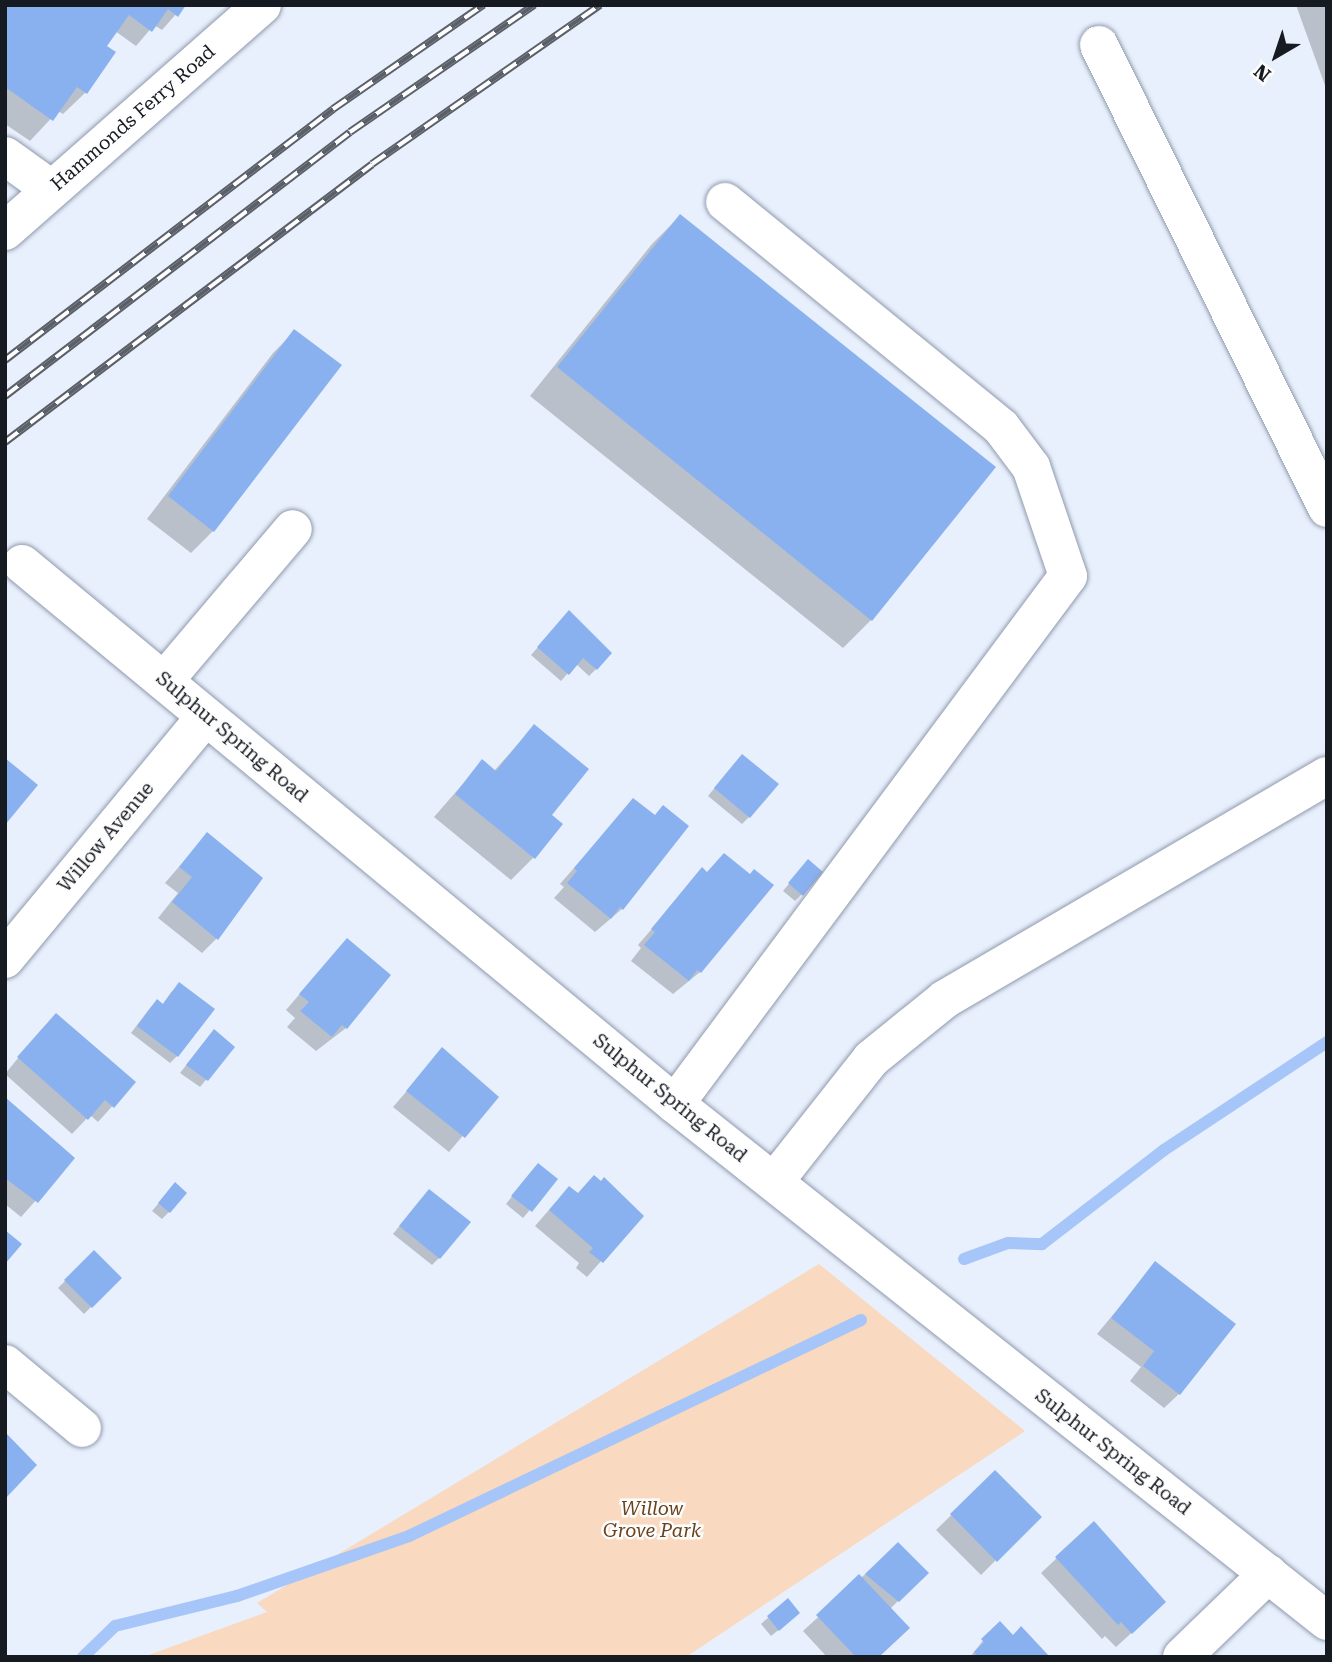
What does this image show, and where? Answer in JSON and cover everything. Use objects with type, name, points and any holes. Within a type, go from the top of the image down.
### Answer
[{"type":"street","name":"Hammonds Ferry Road","points":[[5,231],[262,5]]},
{"type":"street","points":[[1099,46],[1327,508]]},
{"type":"street","points":[[5,156],[51,189]]},
{"type":"street","points":[[675,1104],[1068,576],[1031,467],[1001,427],[725,202]]},
{"type":"street","points":[[164,681],[293,529]]},
{"type":"street","name":"Sulphur Spring Road","points":[[22,564],[675,1104],[1327,1621]]},
{"type":"street","name":"Willow Avenue","points":[[5,959],[206,716]]},
{"type":"street","points":[[774,1182],[871,1059],[945,999],[1327,776]]},
{"type":"street","points":[[5,1364],[82,1428]]},
{"type":"street","points":[[1182,1657],[1268,1574]]},
{"type":"green space","name":"Willow Grove Park","points":[[819,1264],[1025,1431],[686,1657],[143,1657],[267,1612],[257,1603]]},
{"type":"building","points":[[5,5],[186,5],[178,17],[168,9],[152,32],[129,15],[107,46],[116,52],[87,94],[77,87],[53,121],[5,87]]},
{"type":"building","points":[[680,214],[996,467],[872,621],[557,367]]},
{"type":"building","points":[[294,329],[342,365],[214,532],[168,496]]},
{"type":"building","points":[[569,610],[612,653],[597,670],[583,658],[569,675],[537,647]]},
{"type":"building","points":[[534,724],[589,769],[552,815],[563,824],[535,859],[455,794],[482,759],[496,771]]},
{"type":"building","points":[[742,754],[779,784],[750,818],[714,788]]},
{"type":"building","points":[[5,758],[38,785],[5,825]]},
{"type":"building","points":[[633,798],[655,815],[663,805],[689,826],[623,910],[620,907],[611,919],[567,883],[577,871],[574,868]]},
{"type":"building","points":[[207,832],[263,878],[218,940],[172,902],[192,877],[179,867]]},
{"type":"building","points":[[724,853],[750,874],[754,869],[774,885],[701,973],[697,970],[689,981],[644,945],[655,932],[651,929],[702,867],[707,872]]},
{"type":"building","points":[[808,859],[823,872],[803,896],[788,883]]},
{"type":"building","points":[[347,938],[391,975],[347,1029],[342,1025],[332,1037],[300,1011],[309,1002],[299,994]]},
{"type":"building","points":[[179,982],[215,1009],[178,1057],[137,1026],[157,999],[163,1004]]},
{"type":"building","points":[[56,1013],[136,1082],[114,1108],[105,1100],[88,1120],[17,1057]]},
{"type":"building","points":[[214,1029],[235,1047],[208,1081],[186,1065]]},
{"type":"building","points":[[442,1047],[499,1097],[465,1138],[406,1091]]},
{"type":"building","points":[[5,1097],[75,1158],[38,1203],[5,1178]]},
{"type":"building","points":[[538,1163],[558,1179],[532,1212],[511,1196]]},
{"type":"building","points":[[594,1175],[601,1181],[604,1177],[644,1216],[603,1263],[589,1252],[593,1248],[549,1210],[569,1186],[578,1193]]},
{"type":"building","points":[[175,1182],[187,1193],[170,1213],[158,1203]]},
{"type":"building","points":[[429,1189],[471,1222],[440,1259],[399,1226]]},
{"type":"building","points":[[5,1230],[22,1244],[5,1264]]},
{"type":"building","points":[[94,1250],[122,1278],[92,1308],[64,1280]]},
{"type":"building","points":[[1155,1261],[1236,1324],[1180,1395],[1143,1366],[1154,1351],[1111,1318]]},
{"type":"building","points":[[5,1432],[37,1465],[5,1499]]},
{"type":"building","points":[[995,1470],[1042,1517],[997,1562],[950,1514]]},
{"type":"building","points":[[1094,1521],[1166,1602],[1132,1634],[1121,1622],[1118,1625],[1055,1557]]},
{"type":"building","points":[[898,1542],[929,1573],[899,1602],[865,1574]]},
{"type":"building","points":[[859,1574],[910,1628],[879,1657],[856,1657],[816,1615]]},
{"type":"building","points":[[788,1598],[800,1613],[779,1631],[767,1616]]},
{"type":"building","points":[[1000,1621],[1013,1635],[1021,1626],[1050,1657],[978,1657],[974,1652],[984,1642],[981,1639]]},
{"type":"waterway","points":[[964,1259],[1008,1243],[1042,1244],[1164,1150],[1327,1042]]},
{"type":"waterway","points":[[83,1657],[115,1626],[237,1596],[409,1536],[861,1320]]},
{"type":"railway","points":[[5,360],[333,109],[483,5]]},
{"type":"railway","points":[[5,396],[350,132],[534,5]]},
{"type":"railway","points":[[5,442],[372,164],[600,5]]}]
